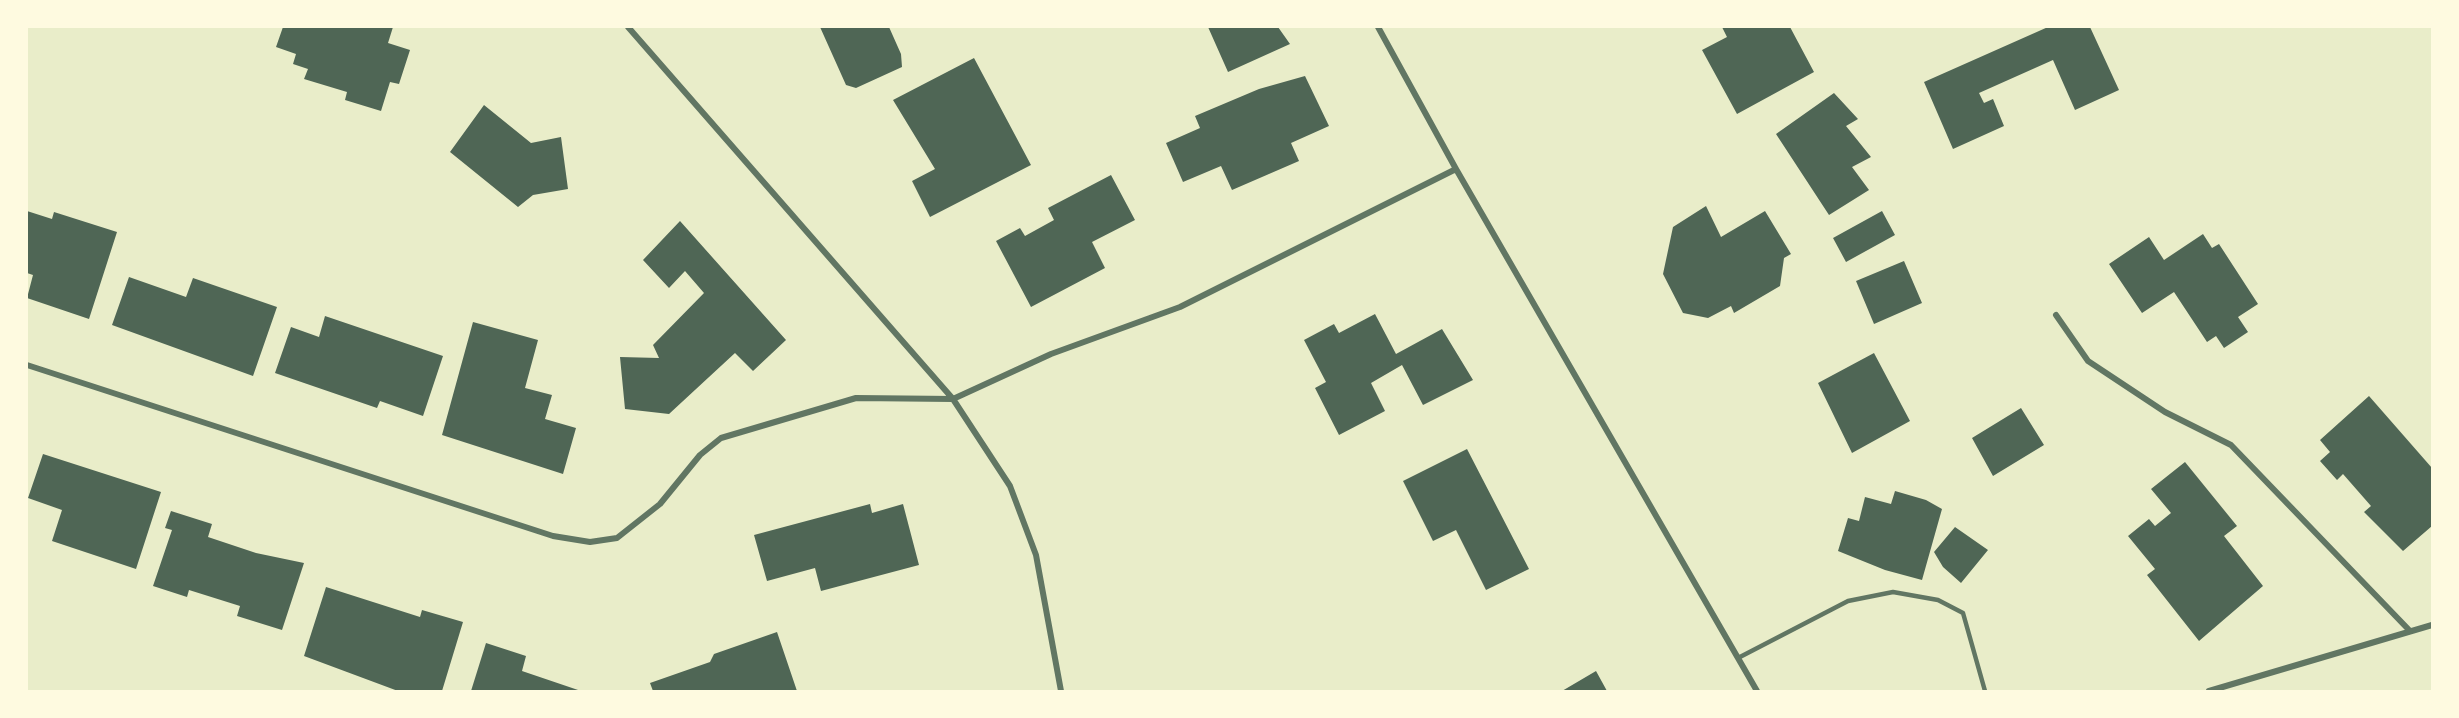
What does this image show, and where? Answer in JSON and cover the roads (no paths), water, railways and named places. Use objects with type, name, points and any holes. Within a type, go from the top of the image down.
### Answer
[{"type":"street","points":[[628,27],[953,399],[1010,486],[1033,545],[1038,565],[1061,691]]},
{"type":"street","points":[[1378,27],[1456,169],[1757,691]]},
{"type":"street","points":[[27,365],[553,536],[590,542],[617,538],[660,504],[700,455],[721,438],[856,398],[953,399],[1051,354],[1180,307],[1456,169]]},
{"type":"street","points":[[2056,315],[2088,361],[2164,412],[2231,445],[2410,632]]},
{"type":"street","points":[[2209,691],[2432,625]]},
{"type":"lane","points":[[1738,658],[1848,601],[1893,592],[1938,600],[1963,613],[1985,691]]}]
